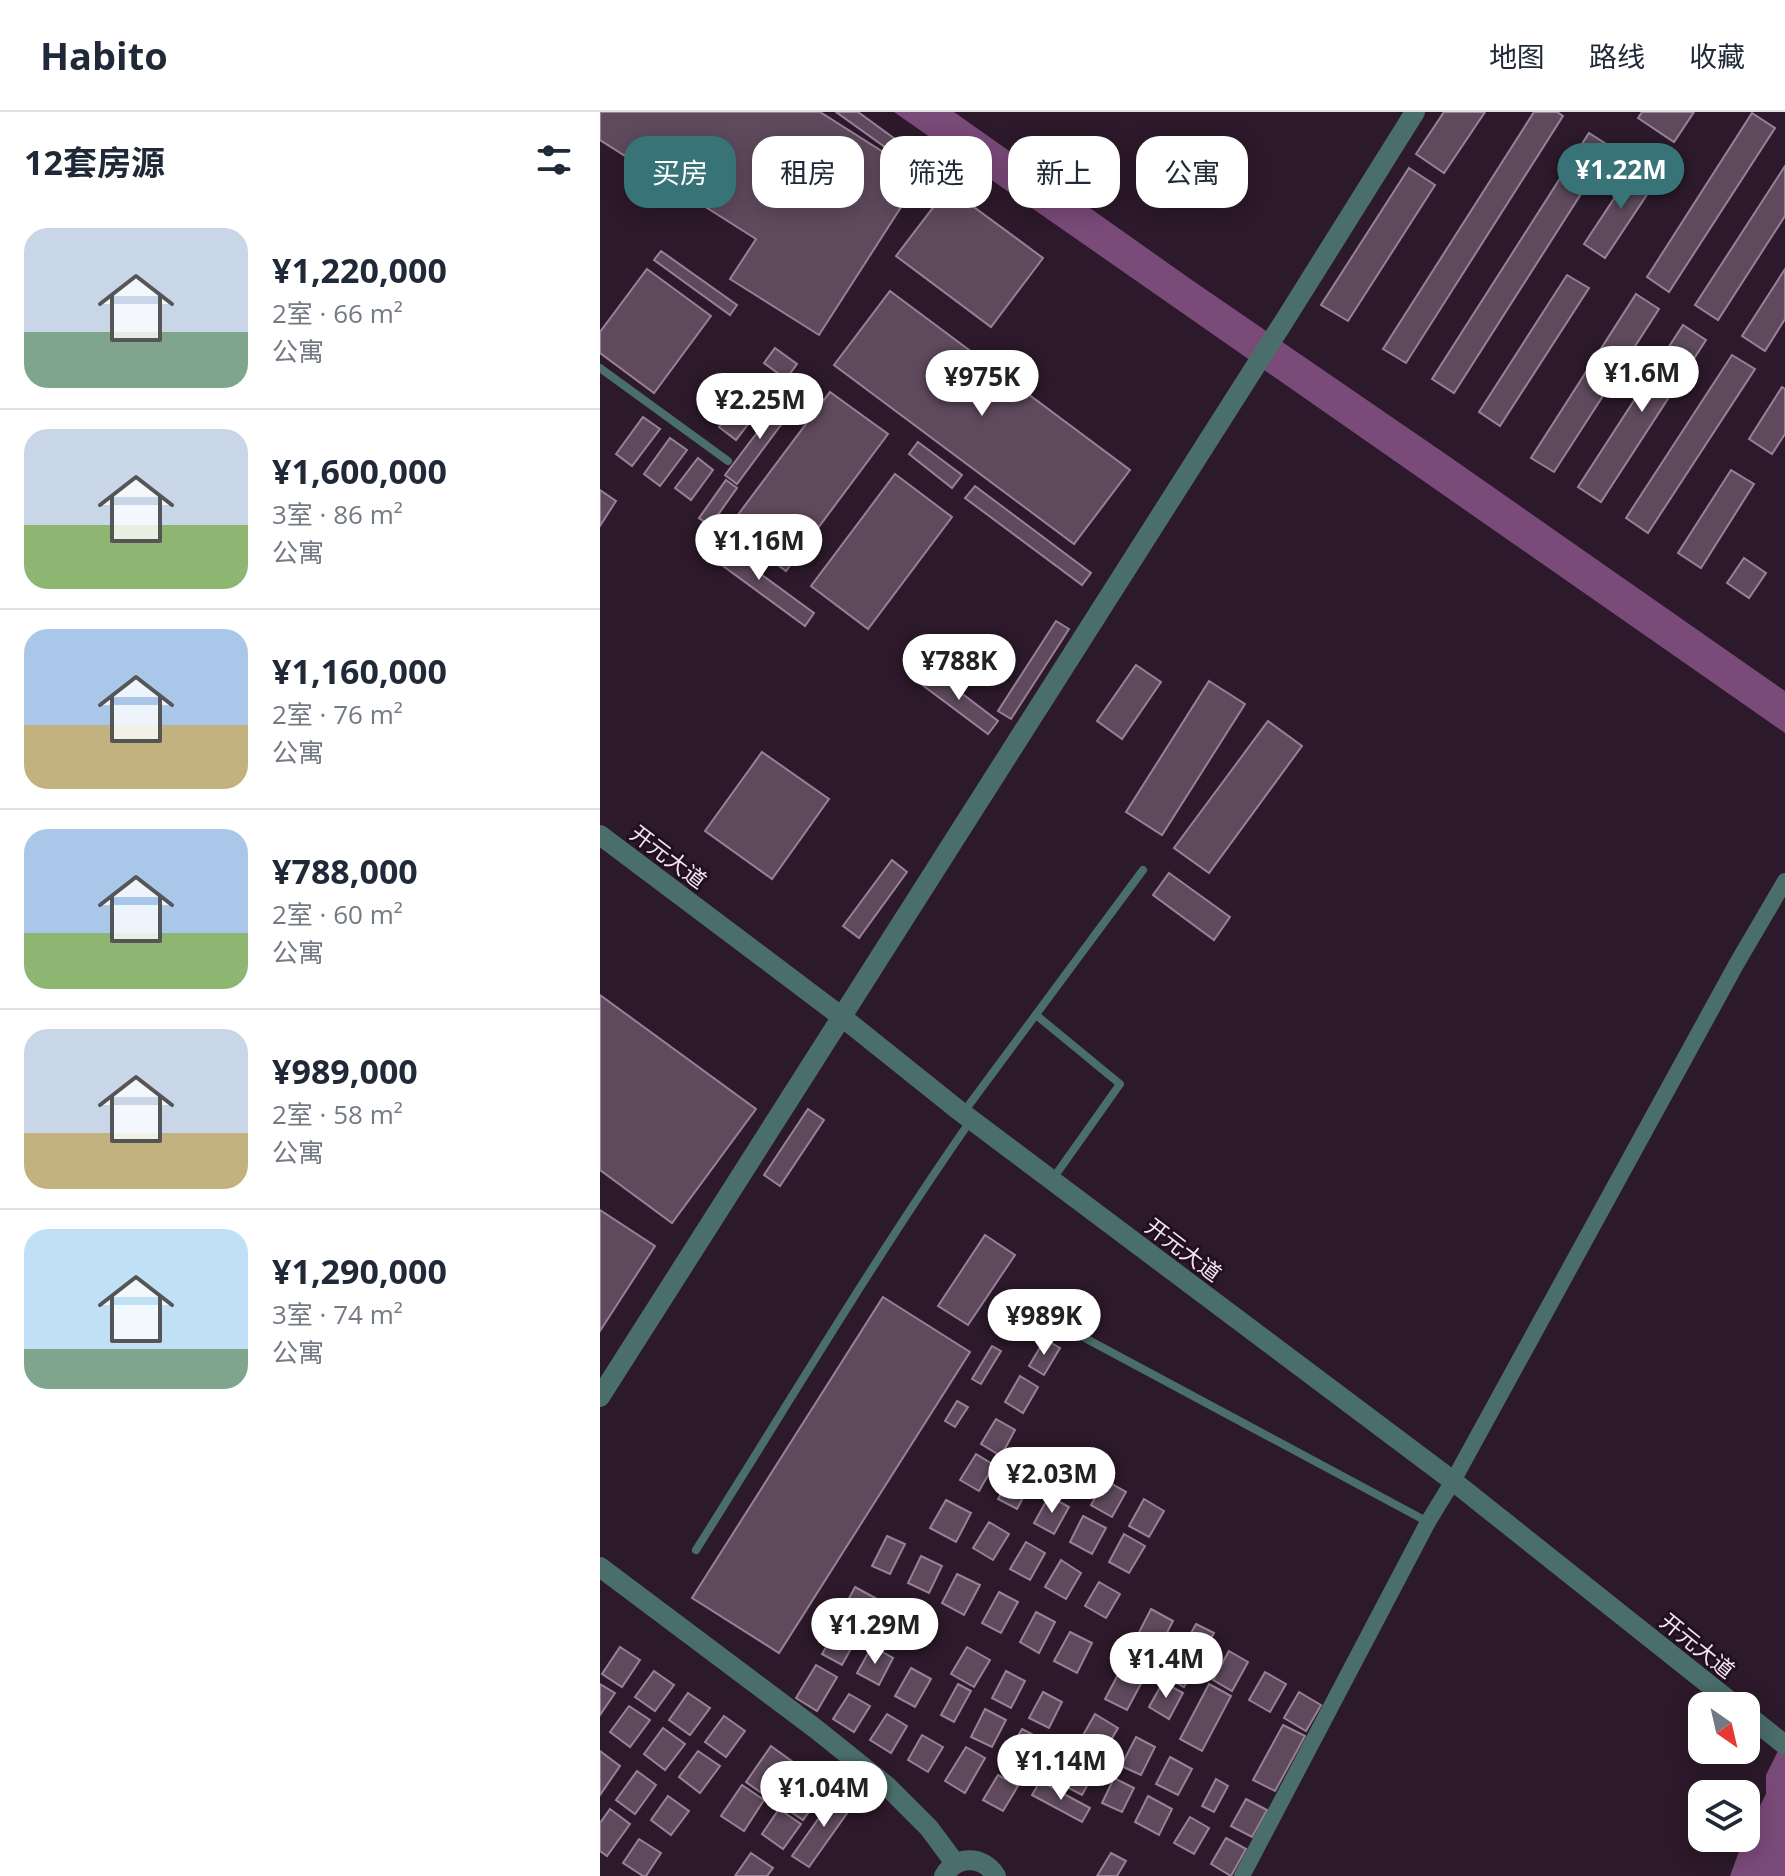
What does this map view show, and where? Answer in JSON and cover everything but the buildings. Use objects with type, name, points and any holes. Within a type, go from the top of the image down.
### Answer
[{"type":"street","points":[[600,1397],[1415,112]]},
{"type":"street","name":"开元大道","points":[[600,835],[842,1017],[967,1116],[1453,1481],[1718,1692]]},
{"type":"street","points":[[1242,1876],[1428,1522],[1785,881]]},
{"type":"street","points":[[600,1567],[887,1786],[929,1828],[950,1870],[965,1860],[975,1860],[985,1863],[996,1876]]},
{"type":"street","points":[[1760,1725],[1785,1745]]},
{"type":"lane","points":[[600,368],[728,461]]},
{"type":"lane","points":[[696,1550],[967,1116],[1036,1015],[1143,870]]},
{"type":"lane","points":[[1036,1015],[1120,1084],[1052,1180]]},
{"type":"lane","points":[[1042,1315],[1428,1522]]},
{"type":"shaded area","points":[[894,112],[954,112],[988,136],[928,136]]},
{"type":"shaded area","points":[[992,139],[1008,150],[1008,191],[992,180]]},
{"type":"shaded area","points":[[1032,208],[1090,208],[1450,457],[1785,691],[1785,733]]},
{"type":"shaded area","points":[[1785,1737],[1785,1876],[1730,1876],[1739,1852],[1760,1852],[1760,1806],[1766,1794],[1766,1775]]}]
